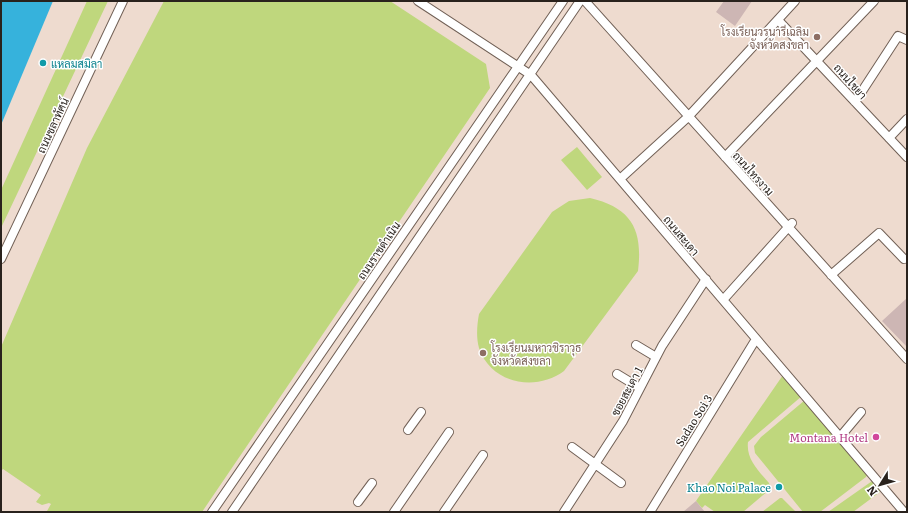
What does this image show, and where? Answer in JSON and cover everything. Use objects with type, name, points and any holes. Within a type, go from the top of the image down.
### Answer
[{"type":"street","name":"ถนนชลาทัศน์","points":[[1,259],[123,1]]},
{"type":"street","name":"ถนนสะเดา","points":[[418,1],[531,75],[902,511]]},
{"type":"street","name":"ถนนราชดำเนิน","points":[[212,512],[562,1]]},
{"type":"street","points":[[232,512],[580,1]]},
{"type":"street","name":"ถนนไทรงาม","points":[[585,1],[724,157],[790,225],[831,274],[907,359]]},
{"type":"street","points":[[620,179],[688,117],[795,1]]},
{"type":"street","points":[[724,157],[818,61],[874,1]]},
{"type":"street","name":"ถนนไชยา","points":[[778,20],[907,157]]},
{"type":"street","points":[[855,102],[898,36],[907,40]]},
{"type":"street","points":[[889,138],[907,119]]},
{"type":"street","points":[[723,300],[790,225]]},
{"type":"street","points":[[831,274],[879,233],[904,260]]},
{"type":"street","name":"ซอยสะเดา 1","points":[[564,512],[622,421],[656,357],[706,279]]},
{"type":"street","name":"Sadao Soi 3","points":[[650,512],[756,339]]},
{"type":"street","points":[[636,345],[656,357]]},
{"type":"street","points":[[617,374],[640,388]]},
{"type":"street","points":[[408,430],[421,412]]},
{"type":"street","points":[[840,437],[861,412]]},
{"type":"street","points":[[394,512],[449,432]]},
{"type":"street","points":[[572,447],[622,483]]},
{"type":"street","points":[[444,512],[483,455]]},
{"type":"street","points":[[358,502],[372,483]]},
{"type":"green space","points":[[87,1],[108,1],[1,228],[1,190]]},
{"type":"green space","points":[[164,1],[390,1],[486,64],[490,88],[202,512],[49,512],[47,511],[51,504],[49,503],[42,505],[36,502],[41,495],[3,469],[1,471],[1,347],[87,148]]},
{"type":"green space","points":[[577,147],[602,177],[587,190],[561,160]]},
{"type":"green space","points":[[590,198],[604,202],[616,208],[632,223],[639,244],[638,271],[564,371],[553,378],[541,381],[516,381],[504,377],[493,370],[485,360],[479,348],[477,331],[479,314],[552,212],[569,201]]},
{"type":"green space","points":[[783,375],[802,396],[748,442],[751,459],[769,483],[770,486],[768,491],[743,512],[715,512],[705,505],[702,508],[696,501]]},
{"type":"green space","points":[[805,400],[869,471],[866,477],[820,512],[803,512],[755,453],[754,446],[761,437]]},
{"type":"green space","points":[[875,479],[884,489],[853,512],[828,512]]},
{"type":"green space","points":[[782,498],[796,512],[762,512]]},
{"type":"water","points":[[1,1],[53,1],[1,125]]},
{"type":"building","points":[[724,1],[752,1],[735,26],[716,12]]},
{"type":"building","points":[[907,298],[907,347],[882,321]]},
{"type":"building","points":[[696,501],[705,512],[683,512]]},
{"type":"place","name":"โรงเรียนวรนารีเฉลิม จังหวัดสงขลา","points":[[817,37]]},
{"type":"place","name":"แหลมสมิลา","points":[[43,63]]},
{"type":"place","name":"โรงเรียนมหาวชิราวุธ จังหวัดสงขลา","points":[[483,353]]},
{"type":"place","name":"Montana Hotel","points":[[876,437]]},
{"type":"place","name":"Khao Noi Palace","points":[[779,487]]}]
